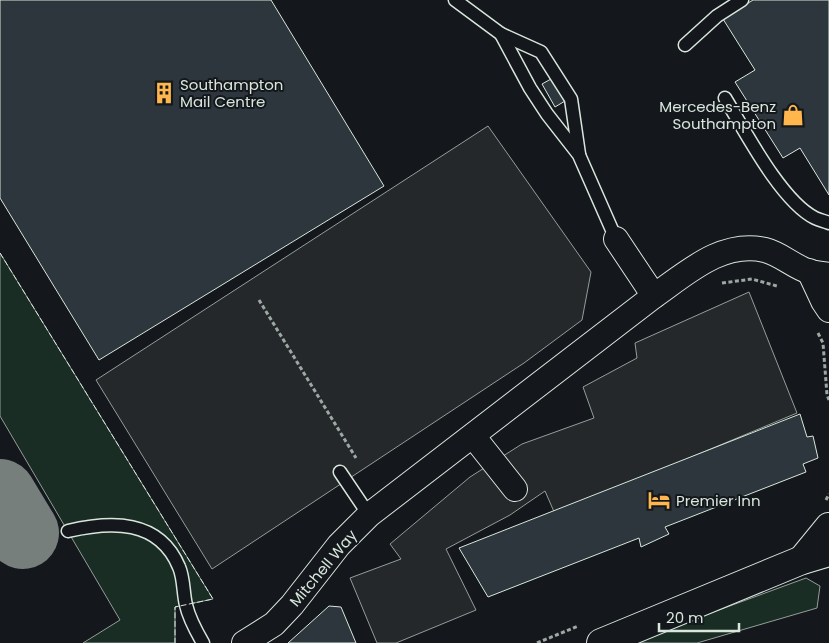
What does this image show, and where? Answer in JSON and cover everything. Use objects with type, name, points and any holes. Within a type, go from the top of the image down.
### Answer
[{"type":"street","points":[[616,240],[654,296]]},
{"type":"street","name":"Mitchell Way","points":[[244,643],[274,624],[292,605],[339,545],[369,515],[654,296],[718,254],[743,248],[766,250],[819,273],[823,301],[822,320]]},
{"type":"street","points":[[473,436],[515,489]]},
{"type":"street","points":[[802,560],[829,527]]},
{"type":"street","points":[[601,643],[802,560],[829,552]]},
{"type":"lane","points":[[455,0],[501,34],[541,52],[571,98],[579,155]]},
{"type":"lane","points":[[685,45],[717,16],[742,0]]},
{"type":"lane","points":[[501,34],[534,95],[579,155],[616,240]]},
{"type":"lane","points":[[725,98],[772,174],[793,200],[813,217],[829,223]]},
{"type":"lane","points":[[340,472],[369,515]]},
{"type":"lane","points":[[68,531],[114,524],[134,527],[149,532],[165,544],[180,568],[186,605],[195,630],[203,643]]},
{"type":"path","points":[[721,283],[752,279],[780,286]]},
{"type":"path","points":[[259,300],[358,461]]},
{"type":"path","points":[[822,320],[827,395],[829,400]]},
{"type":"green space","points":[[0,253],[213,599],[175,607],[175,643],[83,643],[120,620],[0,416]]},
{"type":"green space","points":[[806,578],[820,586],[817,608],[697,643],[629,643]]},
{"type":"shaded area","points":[[488,126],[591,272],[582,320],[524,363],[212,569],[96,380]]},
{"type":"shaded area","points":[[749,292],[797,413],[555,514],[545,491],[510,515],[446,549],[476,610],[396,643],[377,643],[350,578],[401,559],[390,544],[470,477],[522,444],[594,418],[583,387],[637,358],[635,343]]},
{"type":"building","name":"Southampton Mail Centre","points":[[0,0],[271,0],[384,186],[99,360],[0,198]]},
{"type":"building","name":"Mercedes-Benz Southampton","points":[[753,0],[829,0],[829,195],[800,148],[783,158],[735,82],[755,70],[723,19]]},
{"type":"building","points":[[551,79],[565,101],[555,107],[542,84]]},
{"type":"building","name":"Premier Inn","points":[[800,414],[807,437],[813,436],[818,458],[803,464],[806,472],[665,527],[669,534],[641,547],[639,538],[488,597],[459,548]]},
{"type":"building","points":[[329,606],[341,607],[356,643],[288,643]]},
{"type":"taxiway","points":[[0,495],[23,533]]},
{"type":"fence","points":[[0,253],[213,599],[175,607],[175,643]]},
{"type":"place","name":"Southampton Mail Centre","points":[[164,93]]},
{"type":"place","name":"Mercedes-Benz Southampton","points":[[793,115]]},
{"type":"place","name":"Premier Inn","points":[[659,500]]}]
